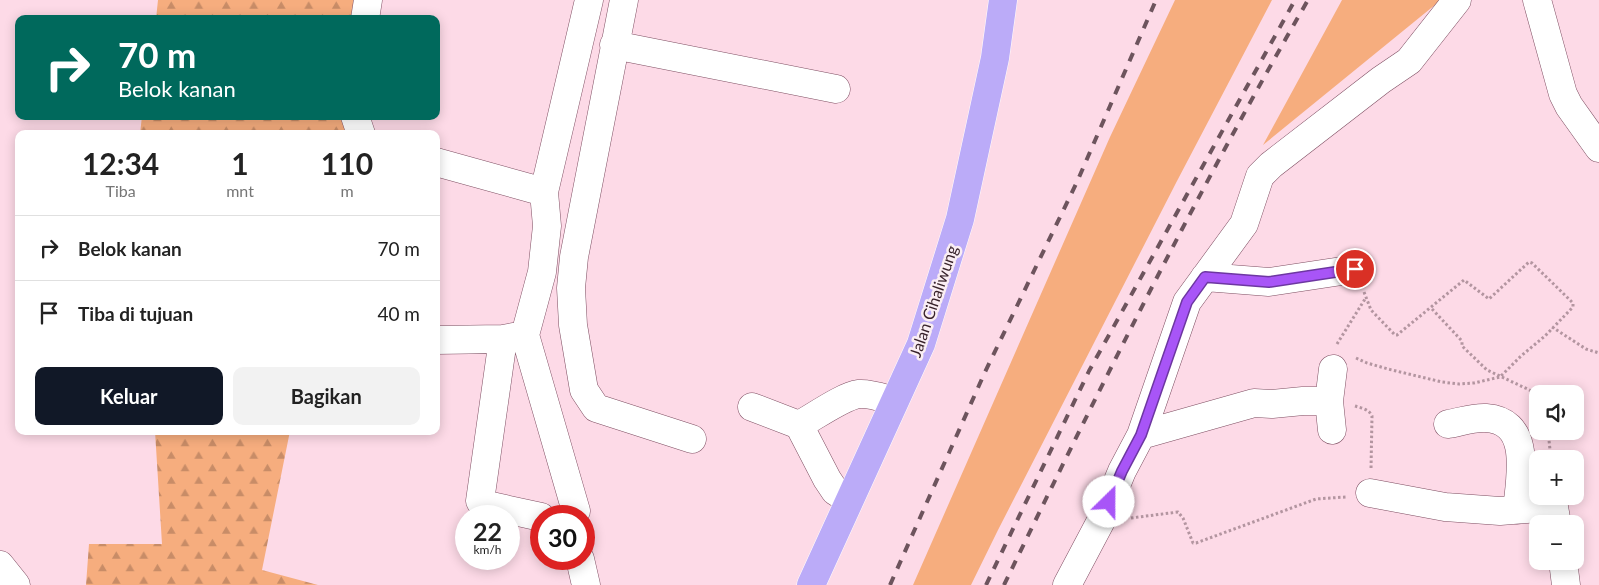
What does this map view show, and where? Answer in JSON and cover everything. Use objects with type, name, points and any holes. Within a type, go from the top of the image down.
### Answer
[{"type":"highway","name":"Jalan Cihaliwung","points":[[811,585],[920,344],[960,219],[995,58],[1004,0]]},
{"type":"street","points":[[366,15],[368,0]]},
{"type":"street","points":[[1067,585],[1103,517],[1122,471],[1141,435],[1187,302],[1244,224],[1260,176],[1271,165],[1381,80],[1409,61],[1457,0]]},
{"type":"street","points":[[1537,0],[1562,94],[1599,148]]},
{"type":"street","points":[[530,515],[482,504],[480,501],[514,337],[542,272],[547,226],[544,192],[588,5],[624,1],[614,44],[574,257],[572,280],[573,325],[584,390],[596,408],[692,440]]},
{"type":"street","points":[[614,44],[836,89]]},
{"type":"street","points":[[440,163],[544,192]]},
{"type":"street","points":[[1205,277],[1269,282],[1355,269]]},
{"type":"street","points":[[440,340],[514,337]]},
{"type":"street","points":[[514,337],[574,505]]},
{"type":"street","points":[[1332,430],[1330,401],[1341,362]]},
{"type":"street","points":[[798,425],[858,394],[894,401]]},
{"type":"street","points":[[1141,435],[1254,403],[1272,404],[1303,400],[1330,401]]},
{"type":"street","points":[[752,407],[798,425],[834,491],[849,500]]},
{"type":"street","points":[[1448,424],[1485,417],[1503,422],[1514,430],[1520,449],[1522,465],[1516,510]]},
{"type":"street","points":[[1370,493],[1445,507],[1500,511],[1554,507],[1555,515]]},
{"type":"street","points":[[0,565],[16,585]]},
{"type":"street","points":[[583,570],[586,585]]},
{"type":"street","points":[[1564,570],[1566,585]]},
{"type":"path","points":[[1355,269],[1365,299],[1371,310],[1395,335],[1398,335],[1432,308],[1464,280],[1489,300],[1529,262],[1573,307],[1545,336],[1500,377],[1460,384],[1424,379],[1367,363],[1341,362],[1335,347],[1365,299]]},
{"type":"path","points":[[1432,308],[1462,340],[1462,346],[1487,370],[1529,390]]},
{"type":"path","points":[[1552,327],[1586,349],[1599,353]]},
{"type":"path","points":[[1103,517],[1136,518],[1178,512],[1183,518],[1193,543],[1196,544],[1316,499],[1370,493],[1371,413],[1344,402],[1330,401]]},
{"type":"green space","points":[[158,0],[369,0],[367,15],[156,15]]},
{"type":"green space","points":[[1175,0],[1272,0],[1177,181],[971,585],[913,585],[1110,137]]},
{"type":"green space","points":[[1342,0],[1441,0],[1263,145]]},
{"type":"green space","points":[[142,120],[349,120],[348,130],[140,130]]},
{"type":"green space","points":[[155,435],[289,435],[262,570],[318,585],[86,585],[89,544],[162,544]]},
{"type":"railway","points":[[890,585],[985,372],[1077,182],[1156,0]]},
{"type":"railway","points":[[986,585],[1089,371],[1295,0]]},
{"type":"railway","points":[[1004,585],[1189,216],[1308,0]]},
{"type":"route","points":[[1109,502],[1122,471],[1141,435],[1187,302],[1205,277],[1269,282],[1355,269]]}]
